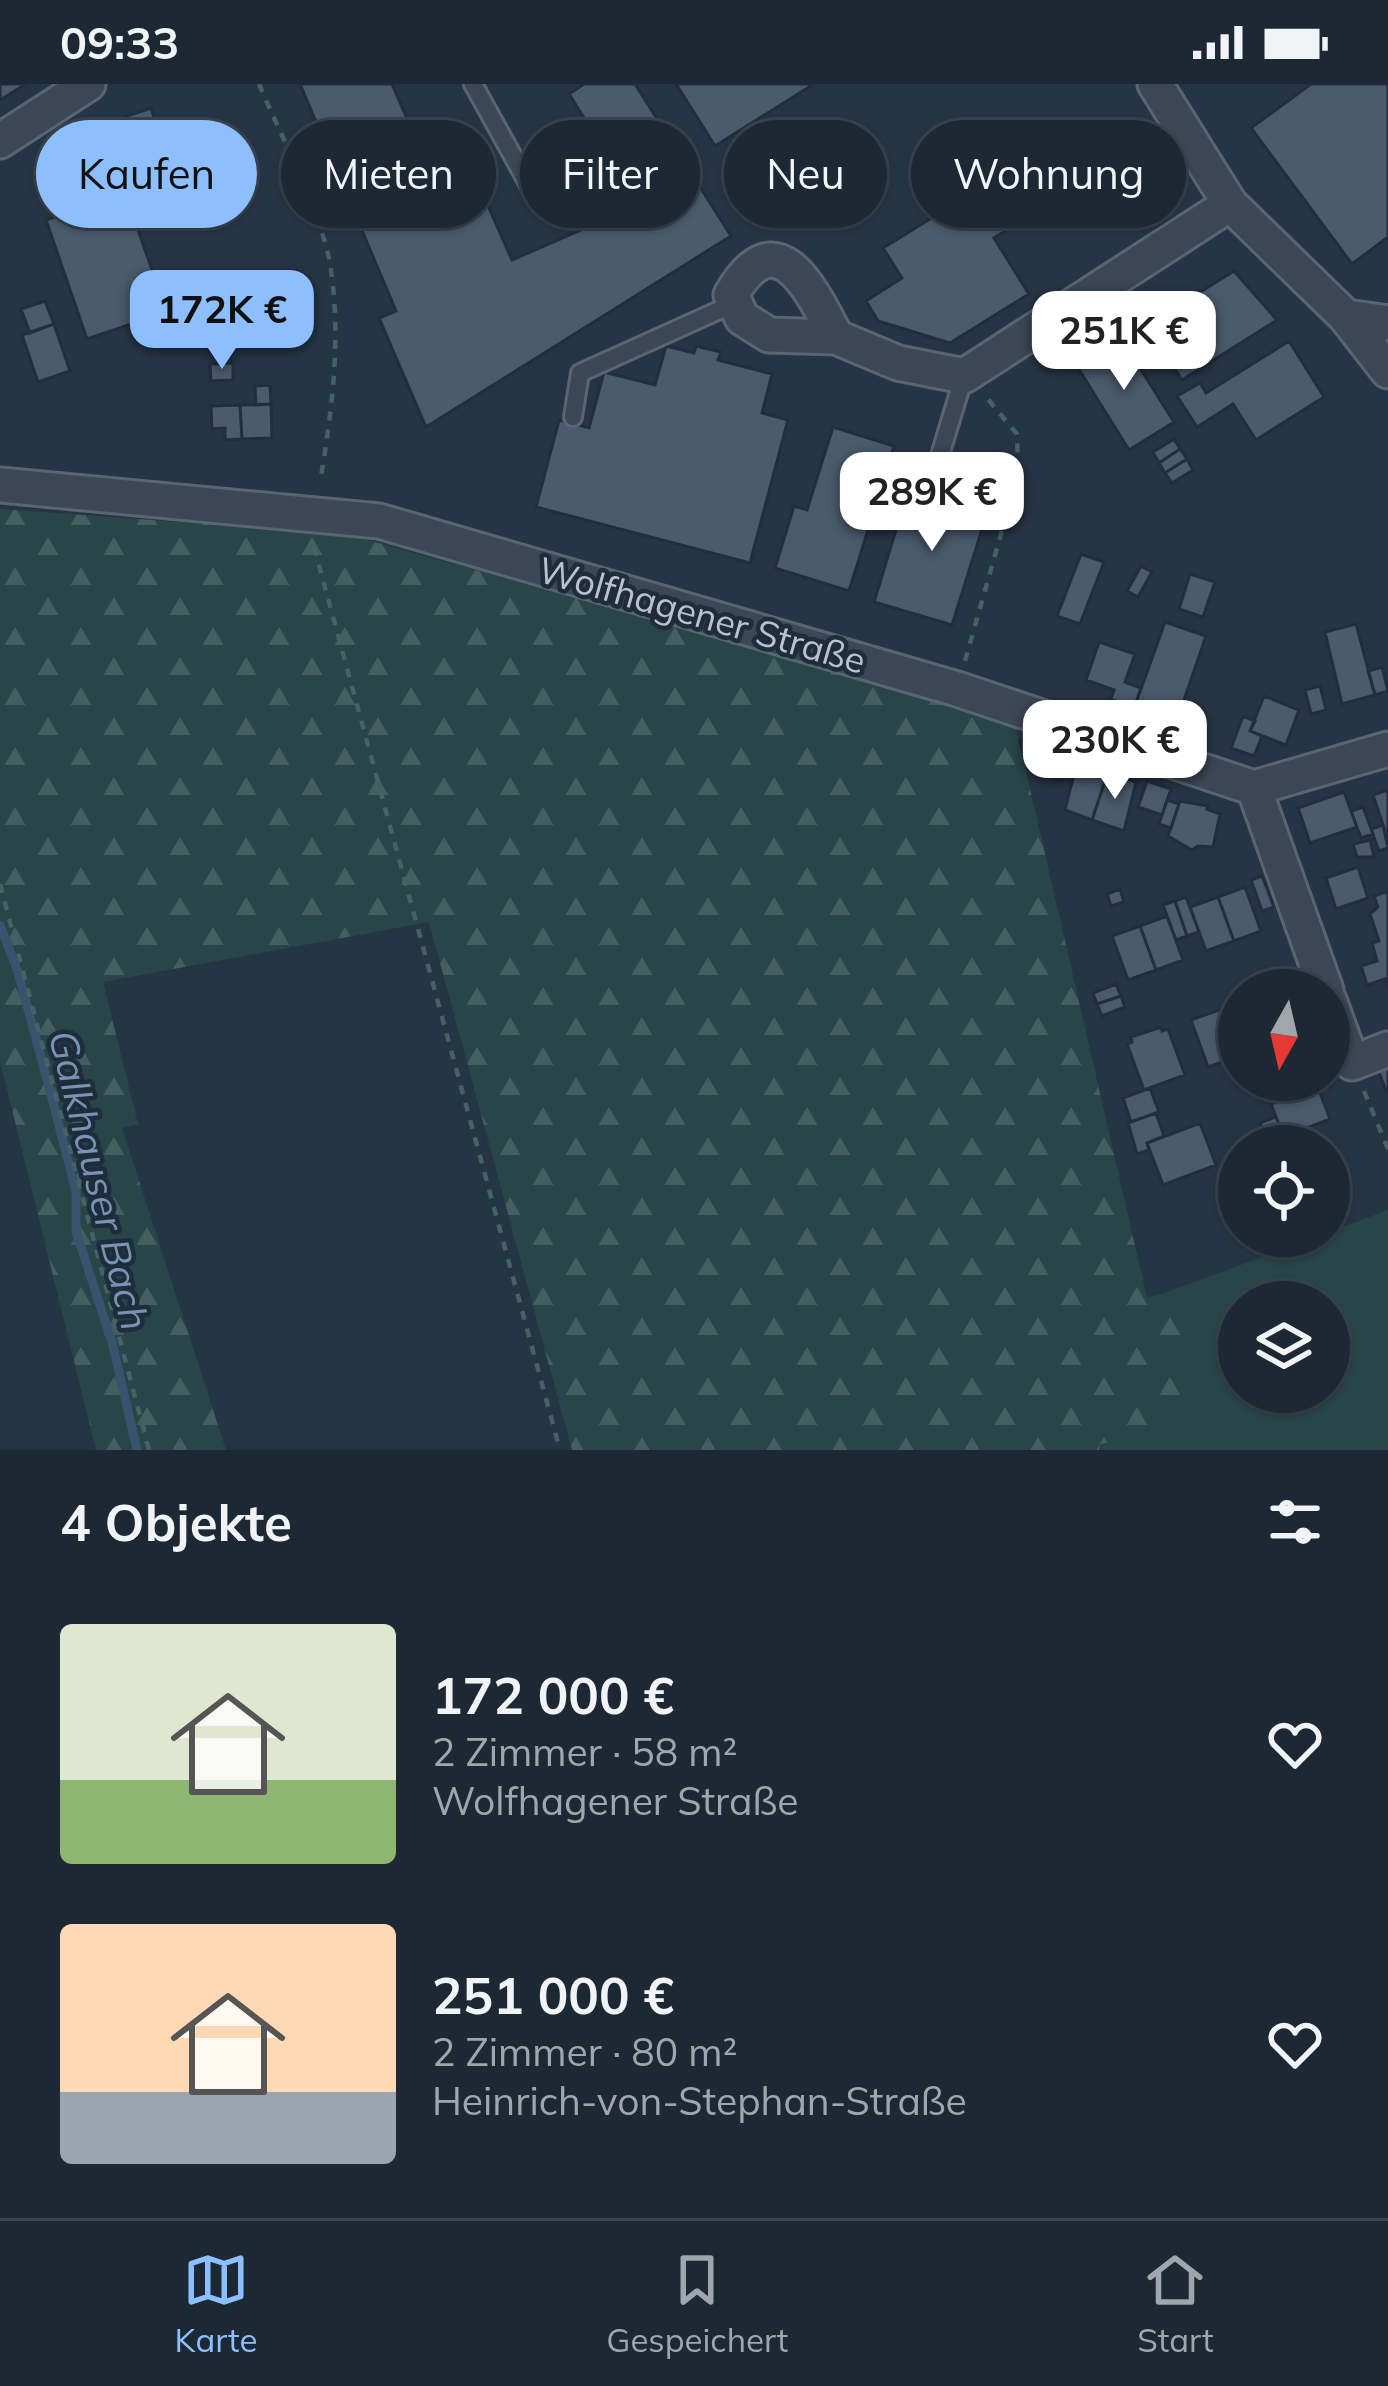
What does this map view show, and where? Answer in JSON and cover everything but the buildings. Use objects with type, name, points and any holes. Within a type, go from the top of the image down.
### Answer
[{"type":"street","points":[[0,141],[88,84]]},
{"type":"street","points":[[1155,84],[1230,204],[1346,317],[1388,371]]},
{"type":"street","points":[[836,337],[807,280],[789,264],[762,261],[744,273],[731,295],[742,318],[769,335],[836,337],[898,363],[964,376],[1230,204]]},
{"type":"street","points":[[1346,317],[1388,323]]},
{"type":"street","name":"Wolfhagener Straße","points":[[0,485],[379,521],[957,689],[1254,788]]},
{"type":"street","points":[[1318,969],[1254,788],[1388,749]]},
{"type":"street","points":[[1350,1058],[1352,1064],[1388,1049]]},
{"type":"lane","points":[[473,84],[520,169]]},
{"type":"lane","points":[[573,416],[580,373],[735,303]]},
{"type":"lane","points":[[931,485],[964,376]]},
{"type":"path","points":[[259,84],[329,259],[337,333],[332,412],[311,538],[560,1450]]},
{"type":"path","points":[[957,689],[1018,474],[1017,434],[964,376]]},
{"type":"path","points":[[0,884],[149,1450]]},
{"type":"path","points":[[1352,1064],[1388,1149]]},
{"type":"green space","points":[[0,509],[346,534],[1014,719],[1147,1298],[1165,1293],[1201,1342],[1164,1434],[1100,1444],[1099,1450],[572,1450],[429,922],[103,982],[138,1124],[122,1128],[226,1450],[96,1450],[0,1061]]},
{"type":"green space","points":[[1388,1210],[1388,1450],[1099,1450],[1201,1342],[1165,1293],[1262,1257],[1350,1257],[1350,1224]]},
{"type":"waterway","name":"Galkhauser Bach","points":[[0,925],[18,972],[52,1098],[76,1192],[76,1232],[112,1342],[137,1450]]}]
